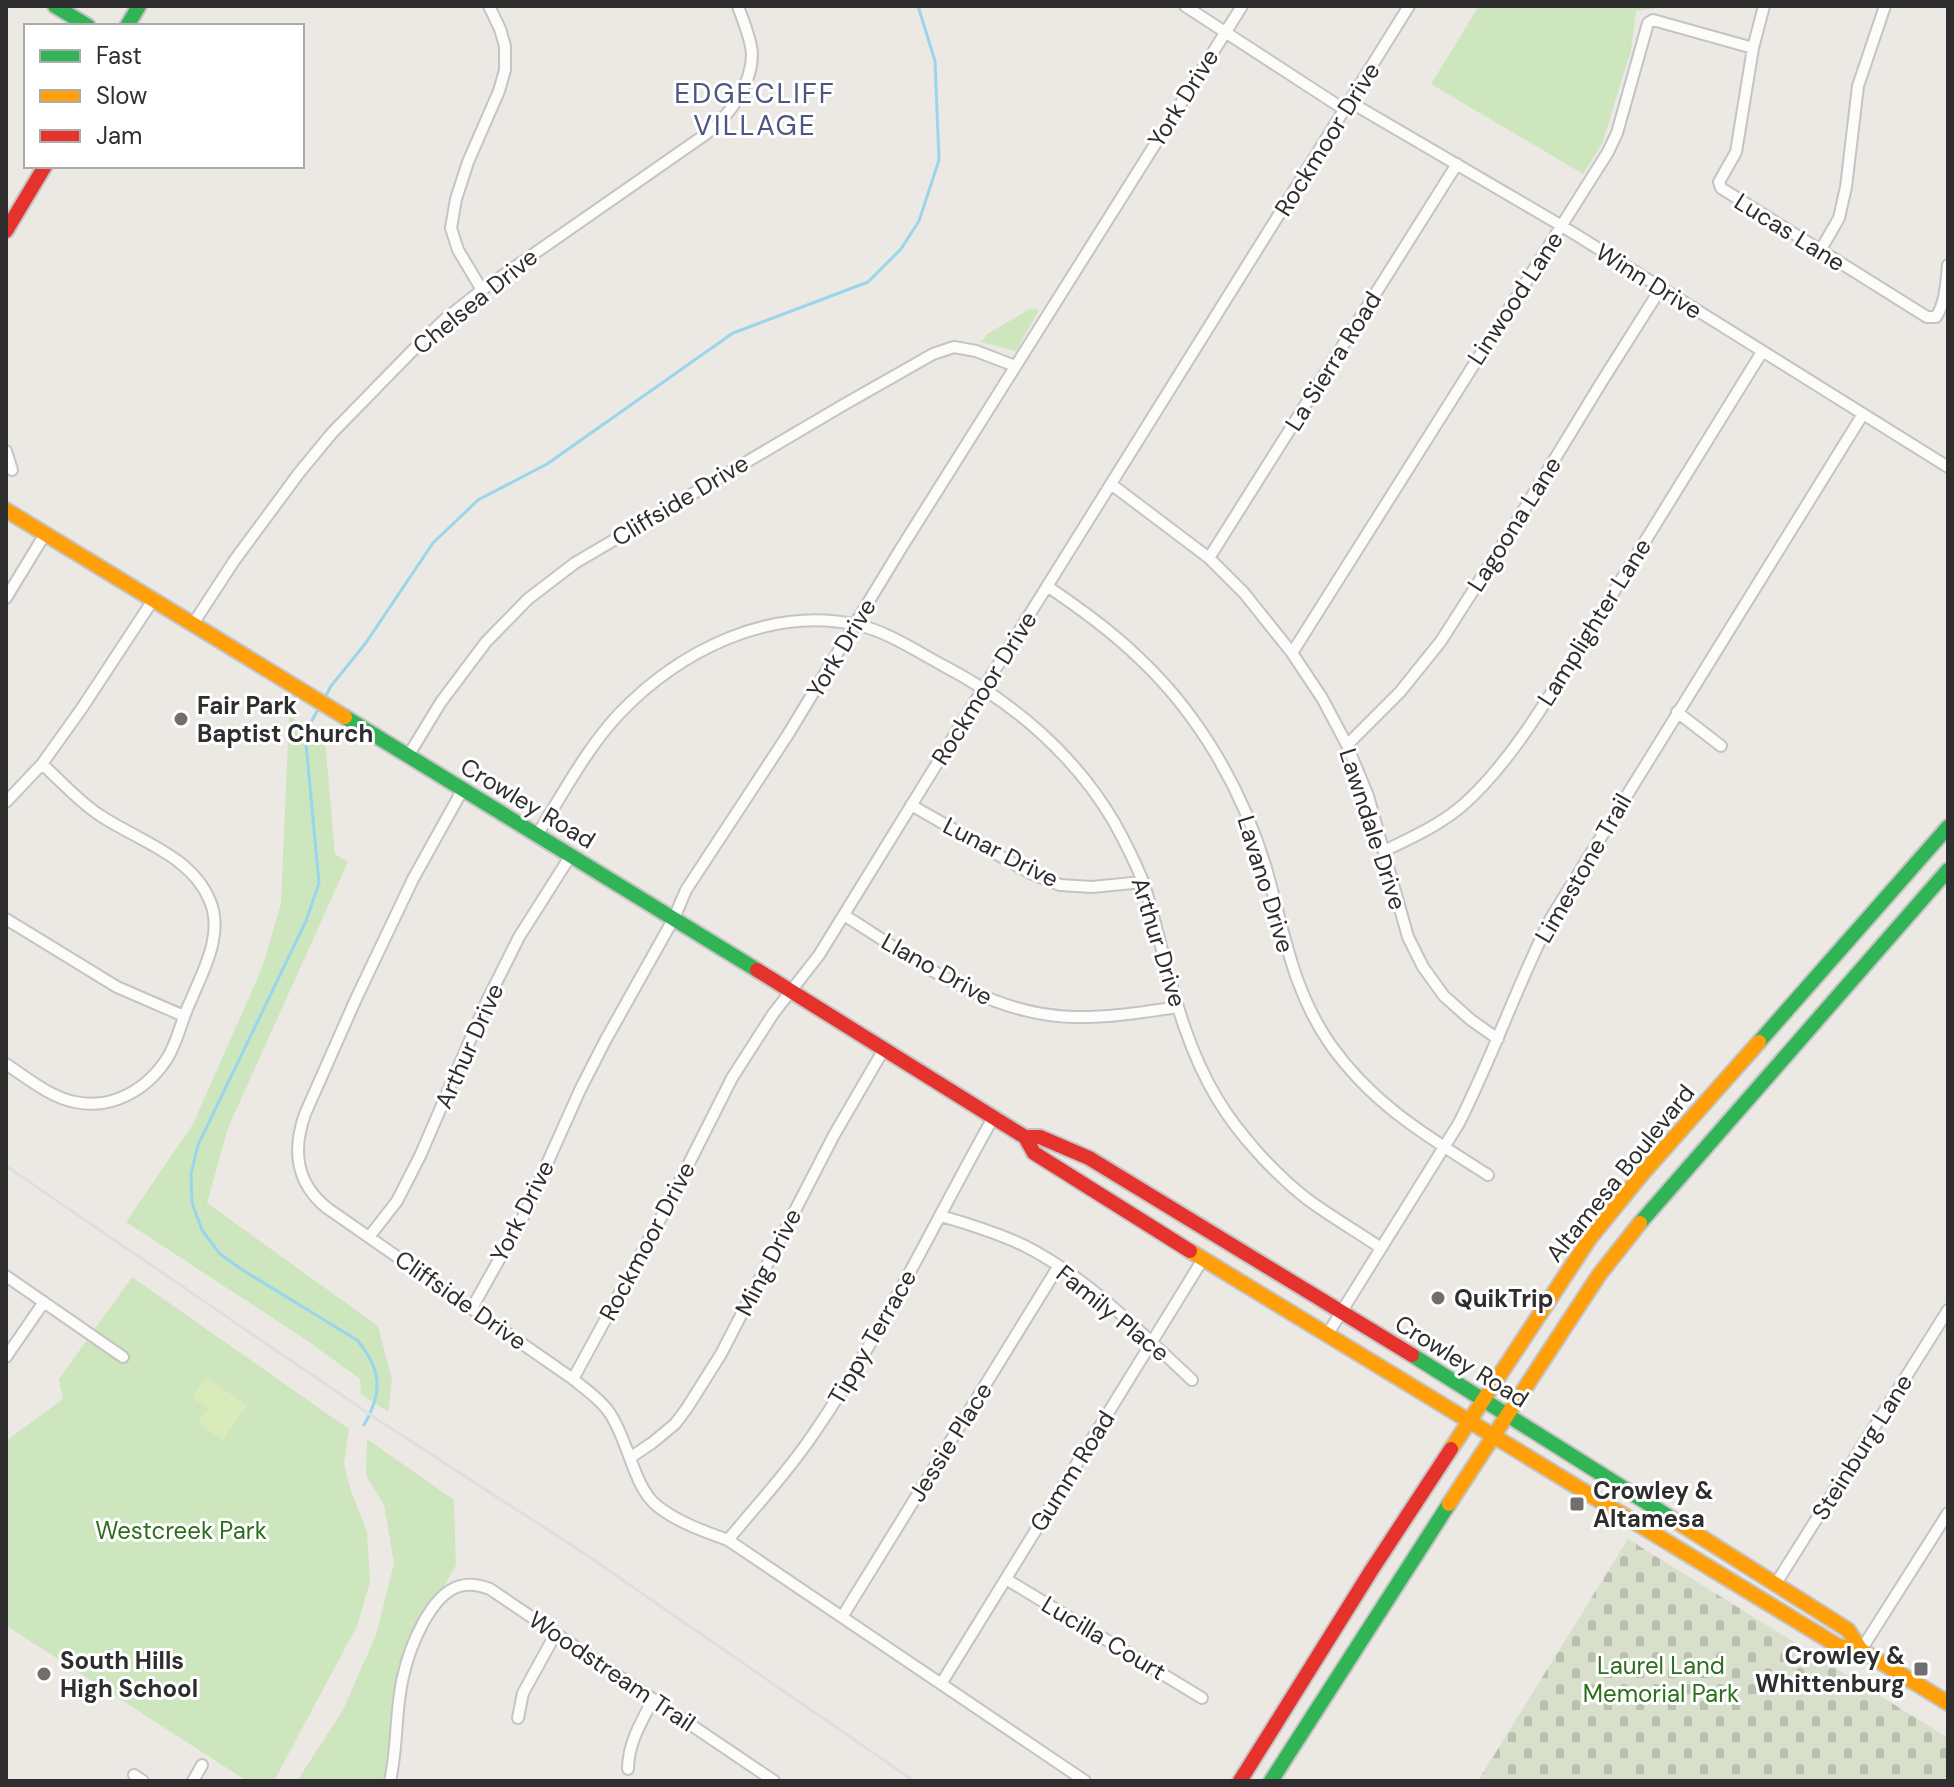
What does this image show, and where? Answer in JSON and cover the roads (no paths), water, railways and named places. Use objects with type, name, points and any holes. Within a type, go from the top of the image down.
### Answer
[{"type":"main road","points":[[55,6],[85,24]]},
{"type":"main road","points":[[128,24],[139,6]]},
{"type":"main road","points":[[6,231],[44,168]]},
{"type":"main road","name":"Crowley Road","points":[[6,510],[674,918],[1025,1137],[1034,1153],[1203,1259],[1838,1646],[1861,1650],[1948,1703]]},
{"type":"main road","name":"Altamesa Boulevard","points":[[1240,1781],[1360,1590],[1590,1238],[1642,1174],[1948,827]]},
{"type":"main road","name":"Altamesa Boulevard","points":[[1271,1781],[1493,1436],[1630,1233],[1948,870]]},
{"type":"main road","points":[[1861,926],[1884,945]]},
{"type":"main road","name":"Crowley Road","points":[[1025,1137],[1040,1137],[1089,1158],[1341,1312],[1848,1630],[1861,1650]]},
{"type":"main road","points":[[1608,1215],[1630,1233]]},
{"type":"main road","points":[[1735,1584],[1775,1585]]},
{"type":"main road","points":[[1360,1590],[1378,1612]]},
{"type":"street","points":[[482,290],[458,250],[451,228],[468,162],[505,70],[503,37],[489,6]]},
{"type":"street","name":"Chelsea Drive","points":[[193,624],[234,561],[332,433],[444,320],[719,123],[740,94],[749,75],[752,57],[738,6]]},
{"type":"street","name":"Winn Drive","points":[[1185,6],[1347,106],[1457,164],[1562,226],[1948,467]]},
{"type":"street","name":"York Drive","points":[[472,1308],[524,1215],[580,1090],[674,918],[686,890],[787,736],[1242,6]]},
{"type":"street","name":"Rockmoor Drive","points":[[573,1379],[670,1201],[732,1078],[773,1014],[819,955],[1409,6]]},
{"type":"street","name":"Lucas Lane","points":[[1764,6],[1753,48],[1736,152],[1719,182],[1721,188],[1927,317],[1936,317],[1940,311],[1948,265]]},
{"type":"street","points":[[1820,251],[1839,218],[1846,187],[1858,86],[1885,6]]},
{"type":"street","name":"Linwood Lane","points":[[1292,653],[1608,152],[1617,133],[1648,23],[1653,20],[1753,48]]},
{"type":"street","name":"La Sierra Road","points":[[1209,558],[1457,164]]},
{"type":"street","name":"Lagoona Lane","points":[[1347,745],[1400,692],[1441,641],[1661,288]]},
{"type":"street","name":"Cliffside Drive","points":[[408,756],[441,702],[486,642],[528,599],[575,563],[933,354],[954,347],[976,351],[1015,366]]},
{"type":"street","name":"Lamplighter Lane","points":[[1384,851],[1451,815],[1499,766],[1581,644],[1762,352]]},
{"type":"street","name":"Limestone Trail","points":[[1327,1335],[1445,1148],[1475,1092],[1551,918],[1863,414]]},
{"type":"street","points":[[6,451],[12,470]]},
{"type":"street","name":"Lawndale Drive","points":[[1111,484],[1209,558],[1244,593],[1292,653],[1322,698],[1347,745],[1368,796],[1408,937],[1423,967],[1444,996],[1498,1039]]},
{"type":"street","points":[[6,598],[45,534]]},
{"type":"street","name":"Lavano Drive","points":[[1047,586],[1089,614],[1138,656],[1206,738],[1230,778],[1251,827],[1265,867],[1288,957],[1304,999],[1330,1044],[1377,1099],[1422,1134],[1488,1175]]},
{"type":"street","points":[[6,802],[42,764],[153,600]]},
{"type":"street","name":"Arthur Drive","points":[[537,835],[575,774],[619,714],[652,684],[697,653],[726,639],[799,620],[856,624],[886,636],[983,689],[1036,726],[1070,760],[1113,821],[1143,882],[1178,1007],[1195,1054],[1217,1099],[1260,1154],[1306,1198],[1381,1248]]},
{"type":"street","points":[[1677,712],[1721,746]]},
{"type":"street","points":[[6,1064],[50,1092],[74,1102],[97,1104],[129,1095],[158,1071],[169,1055],[212,945],[214,921],[210,900],[189,870],[162,850],[99,815],[42,764]]},
{"type":"street","name":"Cliffside Drive","points":[[463,789],[413,879],[355,1001],[300,1129],[297,1150],[299,1165],[310,1192],[327,1208],[573,1379],[610,1413],[646,1494],[656,1505],[675,1518],[728,1540],[1085,1781]]},
{"type":"street","name":"Lunar Drive","points":[[911,805],[1030,873],[1060,885],[1092,887],[1143,882]]},
{"type":"street","name":"Arthur Drive","points":[[369,1237],[397,1201],[519,937],[571,855]]},
{"type":"street","name":"Llano Drive","points":[[844,915],[957,984],[1001,1004],[1071,1017],[1110,1017],[1178,1007]]},
{"type":"street","points":[[6,919],[117,987],[184,1016]]},
{"type":"street","name":"Ming Drive","points":[[631,1457],[675,1424],[721,1354],[834,1135],[884,1049]]},
{"type":"street","name":"Tippy Terrace","points":[[728,1540],[811,1437],[894,1304],[993,1118]]},
{"type":"street","name":"Family Place","points":[[941,1216],[974,1225],[1024,1246],[1058,1267],[1093,1291],[1192,1380]]},
{"type":"street","name":"Gumm Road","points":[[941,1684],[1203,1259]]},
{"type":"street","name":"Jessie Place","points":[[842,1617],[1058,1267]]},
{"type":"street","points":[[6,1276],[123,1357]]},
{"type":"street","points":[[6,1357],[44,1302]]},
{"type":"street","name":"Steinburg Lane","points":[[1775,1585],[1948,1310]]},
{"type":"street","points":[[1937,1327],[1948,1333]]},
{"type":"street","points":[[1861,1650],[1948,1513]]},
{"type":"street","name":"Lucilla Court","points":[[1006,1579],[1202,1698]]},
{"type":"street","name":"Woodstream Trail","points":[[390,1781],[408,1657],[422,1626],[444,1594],[469,1584],[490,1589],[653,1699],[758,1776],[774,1781]]},
{"type":"street","points":[[518,1718],[523,1693],[556,1633]]},
{"type":"street","points":[[628,1769],[628,1757],[635,1736],[653,1699]]},
{"type":"street","points":[[193,1781],[202,1765]]},
{"type":"waterway","points":[[324,699],[433,543],[478,500],[547,464],[733,333],[868,282],[901,249],[919,221],[939,160],[935,61],[918,6]]},
{"type":"waterway","points":[[320,706],[305,733],[319,883],[306,921],[198,1145],[191,1174],[192,1203],[202,1230],[220,1254],[357,1340],[371,1361],[377,1381],[377,1392],[364,1425]]},
{"type":"railway","points":[[6,1166],[375,1418],[582,1552],[914,1781]]},
{"type":"place","name":"Fair Park Baptist Church","points":[[181,719]]},
{"type":"place","name":"QuikTrip","points":[[1438,1298]]},
{"type":"place","name":"Crowley & Altamesa","points":[[1577,1504]]},
{"type":"place","name":"Crowley & Whittenburg","points":[[1921,1669]]},
{"type":"place","name":"South Hills High School","points":[[44,1674]]},
{"type":"district","name":"EDGECLIFF VILLAGE","points":[[755,109]]},
{"type":"park label","name":"Westcreek Park","points":[[181,1530]]},
{"type":"park label","name":"Laurel Land Memorial Park","points":[[1661,1679]]}]
